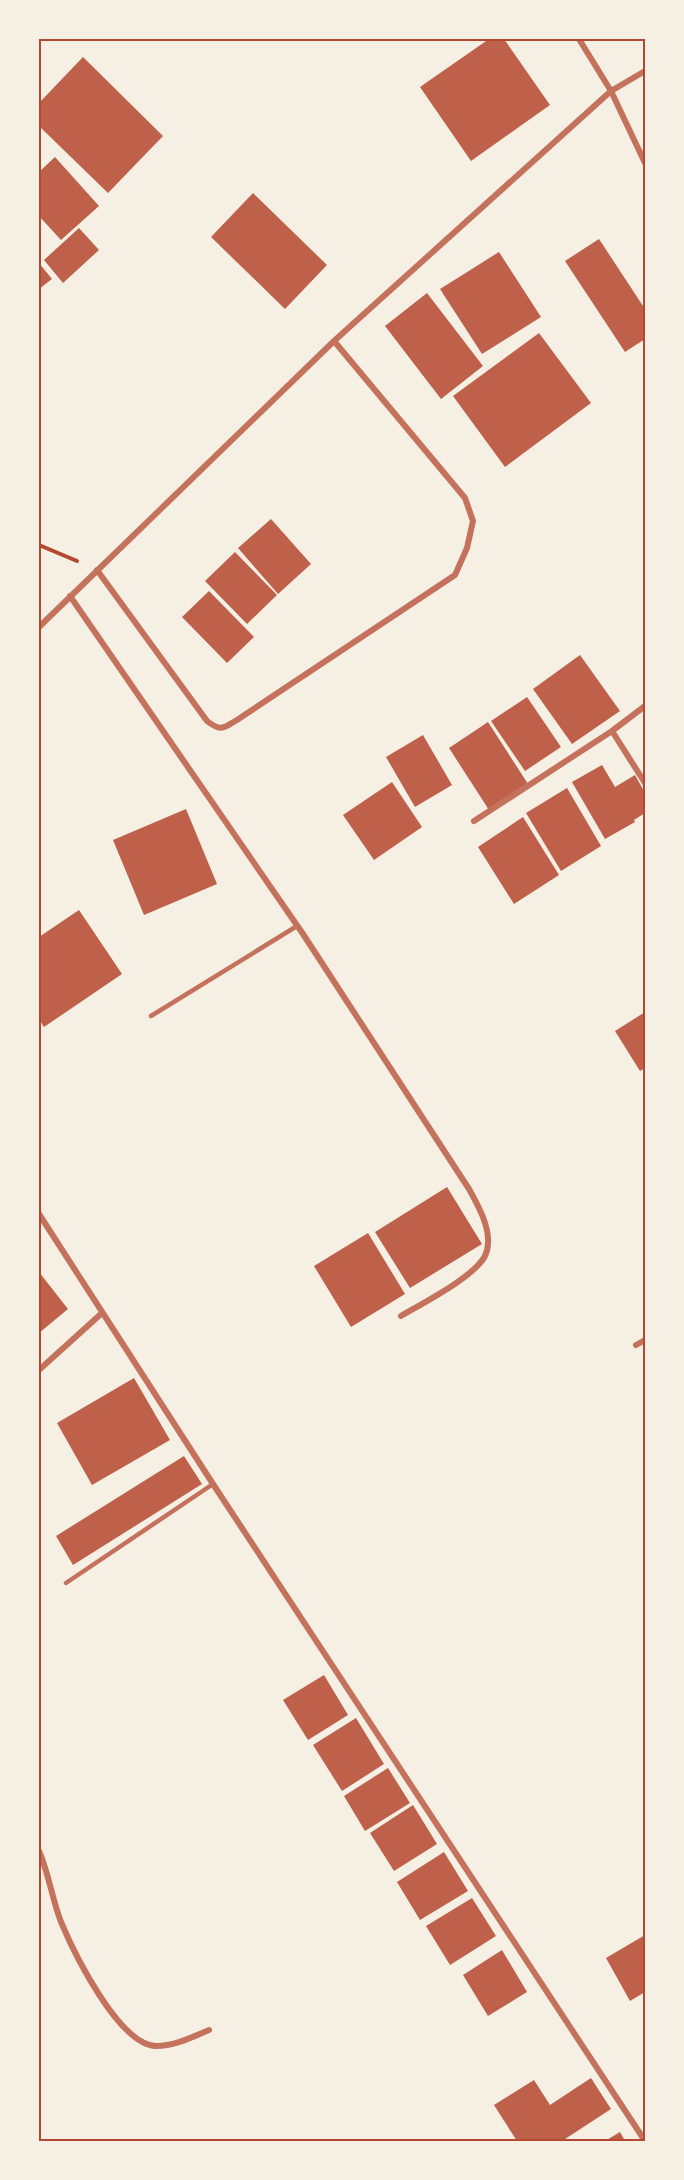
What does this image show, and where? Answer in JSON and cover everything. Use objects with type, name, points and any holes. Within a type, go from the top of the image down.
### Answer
[{"type":"street","points":[[579,39],[611,91],[645,163]]},
{"type":"street","points":[[39,627],[334,341],[611,91],[645,71]]},
{"type":"street","points":[[97,570],[207,721],[216,728],[222,729],[455,575],[467,548],[473,521],[465,498],[334,341]]},
{"type":"street","points":[[70,596],[297,926],[469,1189],[483,1215],[487,1239],[485,1255],[472,1272],[401,1316]]},
{"type":"street","points":[[474,821],[612,731],[645,706]]},
{"type":"street","points":[[612,731],[645,783]]},
{"type":"street","points":[[39,1214],[213,1484],[645,2141]]},
{"type":"street","points":[[39,1370],[102,1313]]},
{"type":"street","points":[[636,1345],[645,1340]]},
{"type":"street","points":[[39,1851],[64,1928],[94,1986],[120,2025],[140,2042],[155,2046],[177,2043],[209,2030]]},
{"type":"lane","points":[[151,1016],[297,926]]},
{"type":"lane","points":[[66,1583],[213,1484]]},
{"type":"path","points":[[39,545],[97,570]]},
{"type":"building","points":[[489,39],[504,39],[550,105],[471,161],[420,87]]},
{"type":"building","points":[[83,57],[163,136],[108,193],[39,126],[39,103]]},
{"type":"building","points":[[55,157],[99,206],[61,240],[39,216],[39,172]]},
{"type":"building","points":[[253,193],[327,265],[285,309],[211,237]]},
{"type":"building","points":[[79,228],[99,250],[63,283],[44,260]]},
{"type":"building","points":[[599,239],[645,309],[645,339],[625,352],[565,261]]},
{"type":"building","points":[[499,252],[541,317],[482,354],[440,289]]},
{"type":"building","points":[[39,263],[52,279],[39,289]]},
{"type":"building","points":[[427,293],[483,366],[441,399],[385,326]]},
{"type":"building","points":[[539,333],[591,403],[505,467],[453,396]]},
{"type":"building","points":[[271,519],[311,564],[278,594],[238,548]]},
{"type":"building","points":[[235,552],[277,595],[247,624],[205,581]]},
{"type":"building","points":[[209,591],[254,637],[227,663],[182,617]]},
{"type":"building","points":[[580,655],[620,711],[572,744],[533,689]]},
{"type":"building","points":[[527,697],[561,747],[525,771],[491,721]]},
{"type":"building","points":[[488,722],[528,784],[489,810],[449,748]]},
{"type":"building","points":[[423,735],[452,785],[415,807],[386,757]]},
{"type":"building","points":[[602,765],[615,787],[635,775],[645,793],[645,813],[634,820],[635,822],[605,839],[572,782]]},
{"type":"building","points":[[392,782],[422,827],[374,860],[343,815]]},
{"type":"building","points":[[567,788],[601,846],[561,871],[526,813]]},
{"type":"building","points":[[186,809],[217,884],[144,915],[113,840]]},
{"type":"building","points":[[523,817],[559,875],[514,904],[478,847]]},
{"type":"building","points":[[79,910],[122,974],[44,1027],[39,1019],[39,937]]},
{"type":"building","points":[[645,1012],[645,1068],[640,1071],[615,1031]]},
{"type":"building","points":[[447,1187],[482,1244],[410,1288],[375,1232]]},
{"type":"building","points":[[368,1233],[405,1294],[351,1327],[314,1266]]},
{"type":"building","points":[[39,1272],[68,1309],[39,1333]]},
{"type":"building","points":[[134,1378],[170,1440],[92,1485],[57,1423]]},
{"type":"building","points":[[184,1456],[202,1484],[73,1565],[56,1536]]},
{"type":"building","points":[[324,1675],[348,1715],[308,1740],[283,1700]]},
{"type":"building","points":[[356,1718],[384,1764],[342,1791],[313,1745]]},
{"type":"building","points":[[388,1768],[410,1803],[365,1831],[344,1796]]},
{"type":"building","points":[[413,1805],[437,1844],[394,1871],[370,1833]]},
{"type":"building","points":[[444,1852],[468,1891],[420,1920],[397,1882]]},
{"type":"building","points":[[472,1898],[496,1936],[450,1965],[426,1926]]},
{"type":"building","points":[[645,1935],[645,1992],[630,2001],[606,1958]]},
{"type":"building","points":[[502,1950],[527,1992],[488,2016],[463,1975]]},
{"type":"building","points":[[591,2078],[611,2109],[562,2141],[517,2141],[494,2105],[534,2080],[550,2105]]},
{"type":"building","points":[[620,2132],[625,2141],[605,2141]]}]
